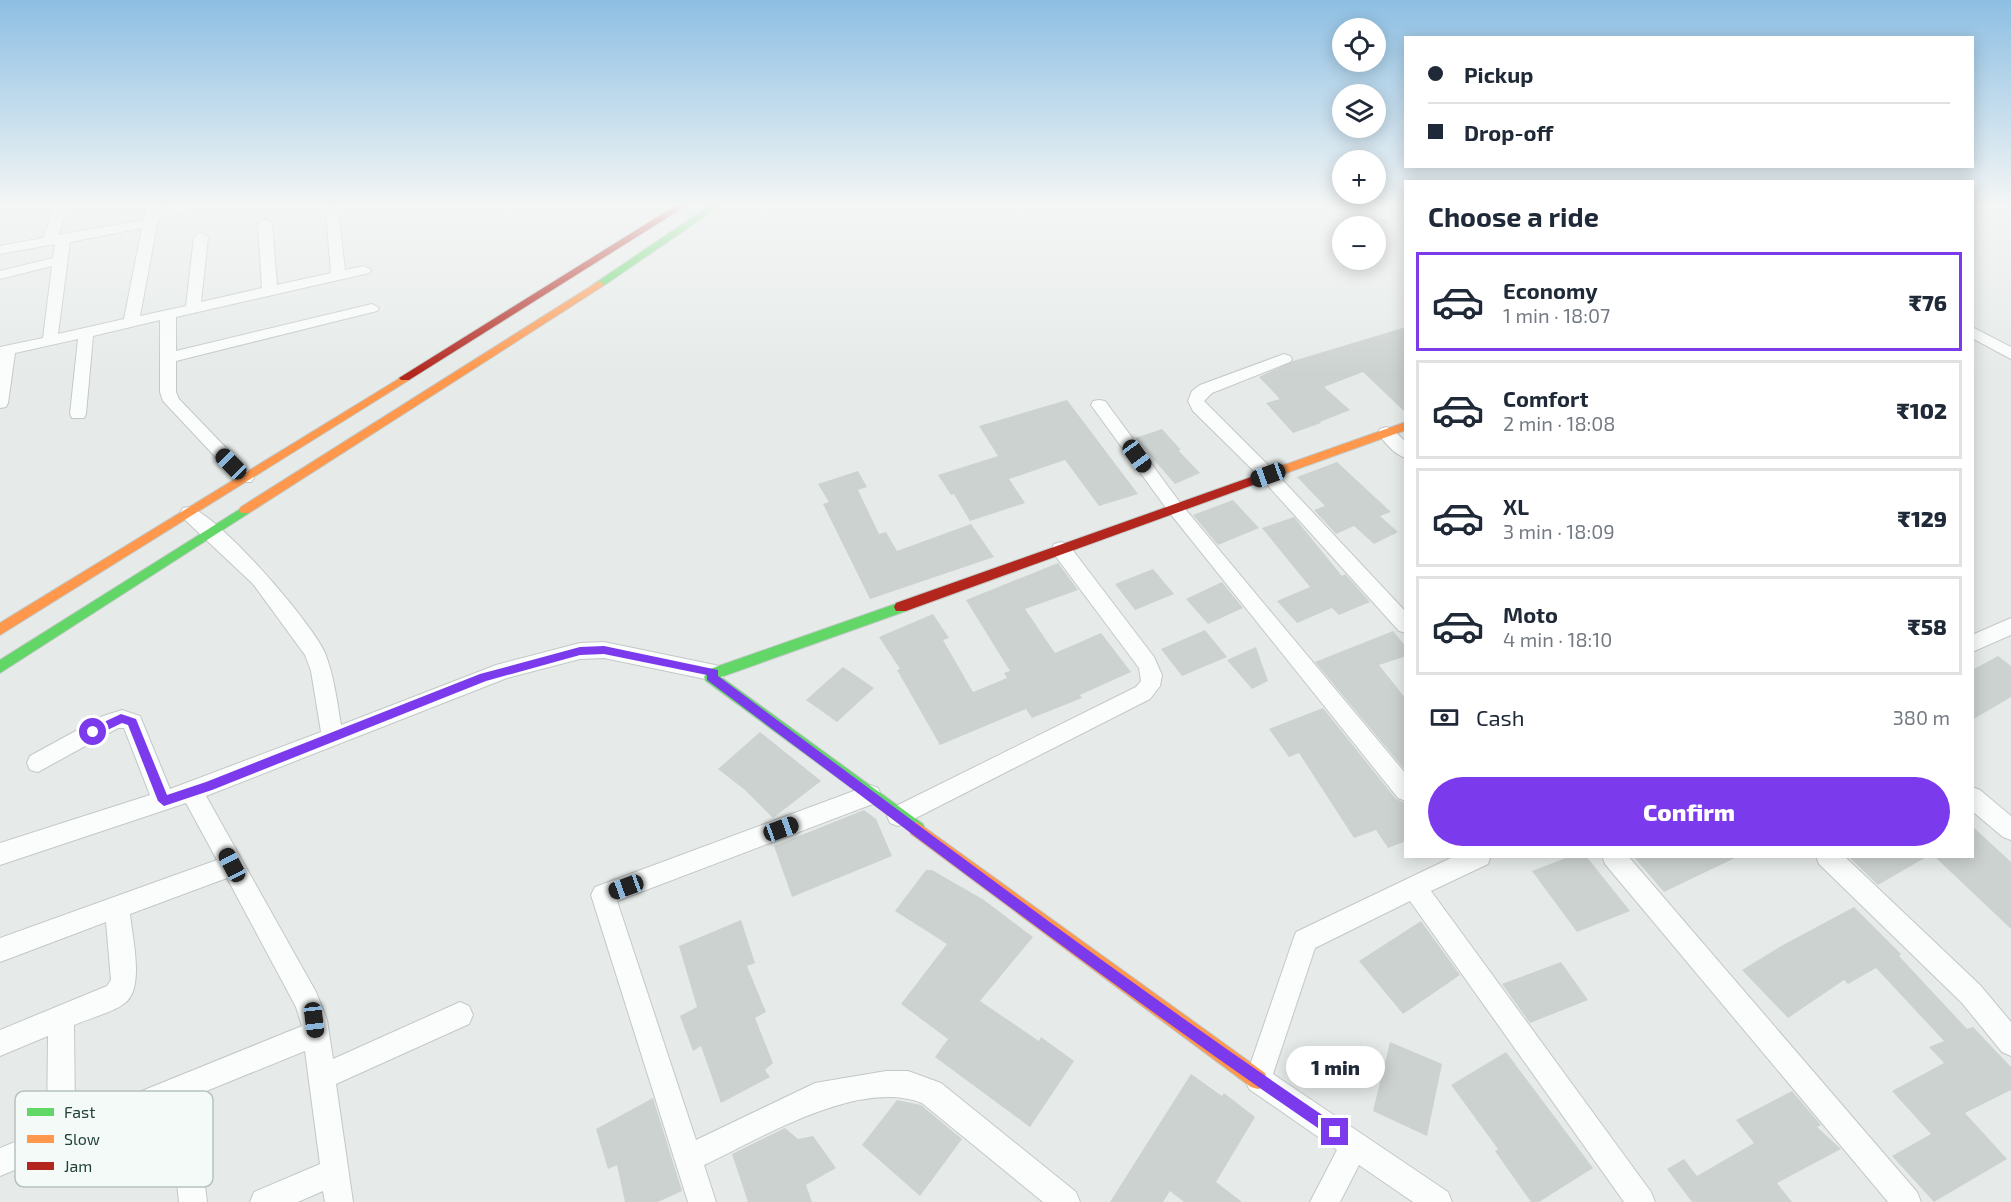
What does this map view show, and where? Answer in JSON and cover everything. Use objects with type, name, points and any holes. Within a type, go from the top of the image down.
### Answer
[{"type":"street","points":[[0,275],[61,260]]},
{"type":"street","points":[[50,340],[61,260]]},
{"type":"street","points":[[131,322],[143,260]]},
{"type":"street","points":[[193,308],[198,260]]},
{"type":"street","points":[[268,260],[270,291]]},
{"type":"street","points":[[337,260],[338,276]]},
{"type":"street","points":[[0,630],[595,260]]},
{"type":"street","points":[[0,667],[632,260]]},
{"type":"street","points":[[0,403],[4,351],[364,270]]},
{"type":"street","points":[[168,358],[372,309]]},
{"type":"street","points":[[168,314],[168,392],[175,407],[245,478]]},
{"type":"street","points":[[78,414],[86,332]]},
{"type":"street","points":[[1974,332],[2011,354]]},
{"type":"street","points":[[1284,359],[1206,389],[1198,395],[1196,401],[1199,407],[1268,475],[1404,624]]},
{"type":"street","points":[[1099,405],[1175,508],[1404,788]]},
{"type":"street","points":[[0,854],[192,792],[493,674],[593,649],[715,672],[1404,427]]},
{"type":"street","points":[[1386,433],[1404,450]]},
{"type":"street","points":[[189,513],[213,532],[260,579],[314,652],[321,671],[333,737]]},
{"type":"street","points":[[898,816],[1143,693],[1152,684],[1153,674],[1147,663],[1061,549]]},
{"type":"street","points":[[1974,643],[2011,626]]},
{"type":"street","points":[[715,672],[711,677],[1258,1080],[1438,1202]]},
{"type":"street","points":[[38,763],[111,722],[121,718],[127,719],[132,722],[164,801]]},
{"type":"street","points":[[192,792],[307,1001],[314,1020],[339,1202]]},
{"type":"street","points":[[702,1202],[603,895],[870,795]]},
{"type":"street","points":[[1974,799],[2011,830]]},
{"type":"street","points":[[1614,858],[1907,1202]]},
{"type":"street","points":[[1829,858],[1971,994],[2011,1043]]},
{"type":"street","points":[[1258,1080],[1305,940],[1415,888],[1468,859]]},
{"type":"street","points":[[0,950],[232,865]]},
{"type":"street","points":[[1415,888],[1641,1202]]},
{"type":"street","points":[[0,1043],[116,995],[122,988],[124,980],[117,908]]},
{"type":"street","points":[[322,1077],[460,1014]]},
{"type":"street","points":[[61,1019],[61,1091]]},
{"type":"street","points":[[173,1091],[316,1033]]},
{"type":"street","points":[[688,1158],[814,1097],[886,1084],[908,1084],[931,1093],[1066,1202]]},
{"type":"street","points":[[1324,1202],[1355,1145]]},
{"type":"street","points":[[0,1162],[15,1156]]},
{"type":"street","points":[[264,1202],[334,1172]]},
{"type":"street","points":[[191,1187],[193,1202]]},
{"type":"building","points":[[1404,328],[1404,411],[1363,372],[1324,387],[1350,410],[1293,433],[1266,403],[1280,399],[1259,377],[1293,361]]},
{"type":"building","points":[[1067,400],[1138,494],[1099,506],[1065,460],[1009,479],[1025,503],[970,521],[954,494],[951,495],[938,475],[998,456],[979,426]]},
{"type":"building","points":[[1162,429],[1200,473],[1175,484],[1135,438]]},
{"type":"building","points":[[1337,462],[1391,512],[1380,516],[1398,532],[1374,544],[1354,526],[1336,534],[1314,510],[1325,506],[1297,477]]},
{"type":"building","points":[[858,471],[867,487],[858,490],[879,534],[886,532],[897,551],[971,524],[994,557],[870,599],[823,504],[829,502],[818,484]]},
{"type":"building","points":[[1233,500],[1259,528],[1218,545],[1193,515]]},
{"type":"building","points":[[1294,517],[1342,576],[1345,574],[1370,602],[1339,615],[1332,608],[1297,623],[1277,601],[1310,587],[1262,528]]},
{"type":"building","points":[[1058,563],[1078,590],[1025,609],[1055,653],[1101,633],[1131,672],[1080,695],[1082,698],[1032,718],[1026,709],[940,745],[897,670],[900,669],[879,637],[933,614],[949,638],[943,640],[973,692],[1007,678],[1004,673],[1010,671],[966,600]]},
{"type":"building","points":[[1153,569],[1174,594],[1135,610],[1115,584]]},
{"type":"building","points":[[1222,582],[1243,608],[1208,624],[1186,599]]},
{"type":"building","points":[[1205,630],[1227,657],[1182,676],[1161,649]]},
{"type":"building","points":[[1393,631],[1404,645],[1404,657],[1379,665],[1404,696],[1404,769],[1315,662]]},
{"type":"building","points":[[1256,647],[1268,681],[1252,689],[1227,660]]},
{"type":"building","points":[[1998,656],[2011,666],[2011,697],[1974,719],[1974,669]]},
{"type":"building","points":[[843,667],[874,688],[837,722],[806,700]]},
{"type":"building","points":[[1323,708],[1396,799],[1404,803],[1404,842],[1388,848],[1376,830],[1354,838],[1299,753],[1289,757],[1269,729]]},
{"type":"building","points":[[760,732],[821,781],[773,818],[745,790],[718,769]]},
{"type":"building","points":[[864,810],[876,819],[892,856],[792,897],[774,846]]},
{"type":"building","points":[[1974,828],[2011,862],[2011,929],[1936,858],[1974,858]]},
{"type":"building","points":[[1566,858],[1588,858],[1630,911],[1577,932],[1532,871]]},
{"type":"building","points":[[1635,858],[1735,858],[1664,892]]},
{"type":"building","points":[[1850,858],[1925,858],[1878,885]]},
{"type":"building","points":[[926,870],[932,870],[984,900],[1033,937],[980,1001],[1039,1041],[1041,1037],[1074,1061],[1030,1127],[935,1057],[948,1039],[901,1004],[947,944],[895,911]]},
{"type":"building","points":[[1854,907],[1901,954],[1899,956],[1967,1029],[1973,1027],[2011,1067],[2011,1090],[1965,1113],[2007,1159],[1934,1202],[1892,1156],[1931,1134],[1892,1091],[1944,1063],[1929,1047],[1944,1041],[1876,968],[1848,984],[1844,980],[1788,1018],[1742,970]]},
{"type":"building","points":[[741,920],[755,963],[747,966],[766,1012],[755,1018],[773,1063],[765,1070],[770,1077],[721,1103],[701,1046],[693,1051],[680,1016],[697,1007],[679,946]]},
{"type":"building","points":[[1421,921],[1460,975],[1403,1014],[1359,961]]},
{"type":"building","points":[[1561,962],[1588,1000],[1530,1023],[1502,984]]},
{"type":"building","points":[[1390,1042],[1442,1064],[1427,1136],[1373,1111]]},
{"type":"building","points":[[1506,1052],[1593,1168],[1539,1202],[1531,1202],[1495,1151],[1498,1149],[1451,1085]]},
{"type":"building","points":[[1191,1074],[1222,1096],[1224,1093],[1255,1117],[1216,1182],[1242,1202],[1184,1202],[1170,1191],[1163,1202],[1110,1202]]},
{"type":"building","points":[[1792,1091],[1821,1125],[1817,1127],[1841,1149],[1777,1183],[1792,1202],[1692,1202],[1667,1169],[1684,1159],[1697,1176],[1754,1143],[1736,1120]]},
{"type":"building","points":[[653,1098],[682,1191],[658,1202],[625,1202],[617,1165],[608,1169],[596,1129]]},
{"type":"building","points":[[897,1100],[921,1105],[962,1139],[920,1196],[862,1145]]},
{"type":"building","points":[[785,1128],[798,1139],[813,1136],[836,1168],[806,1185],[812,1202],[748,1202],[732,1154]]},
{"type":"traffic: fast","points":[[599,284],[635,260]]},
{"type":"traffic: fast","points":[[0,667],[245,510]]},
{"type":"traffic: fast","points":[[901,607],[715,673],[711,677],[917,829]]},
{"type":"traffic: slow","points":[[245,510],[599,284]]},
{"type":"traffic: slow","points":[[0,630],[405,378]]},
{"type":"traffic: slow","points":[[1271,474],[1404,427]]},
{"type":"traffic: slow","points":[[917,829],[1258,1080]]},
{"type":"traffic: jam","points":[[405,378],[595,260]]},
{"type":"traffic: jam","points":[[901,607],[1271,474]]},
{"type":"route","points":[[93,732],[121,718],[132,722],[164,801],[208,786],[503,670],[580,651],[604,650],[715,672],[711,677],[898,816],[1258,1080],[1335,1132]]}]
